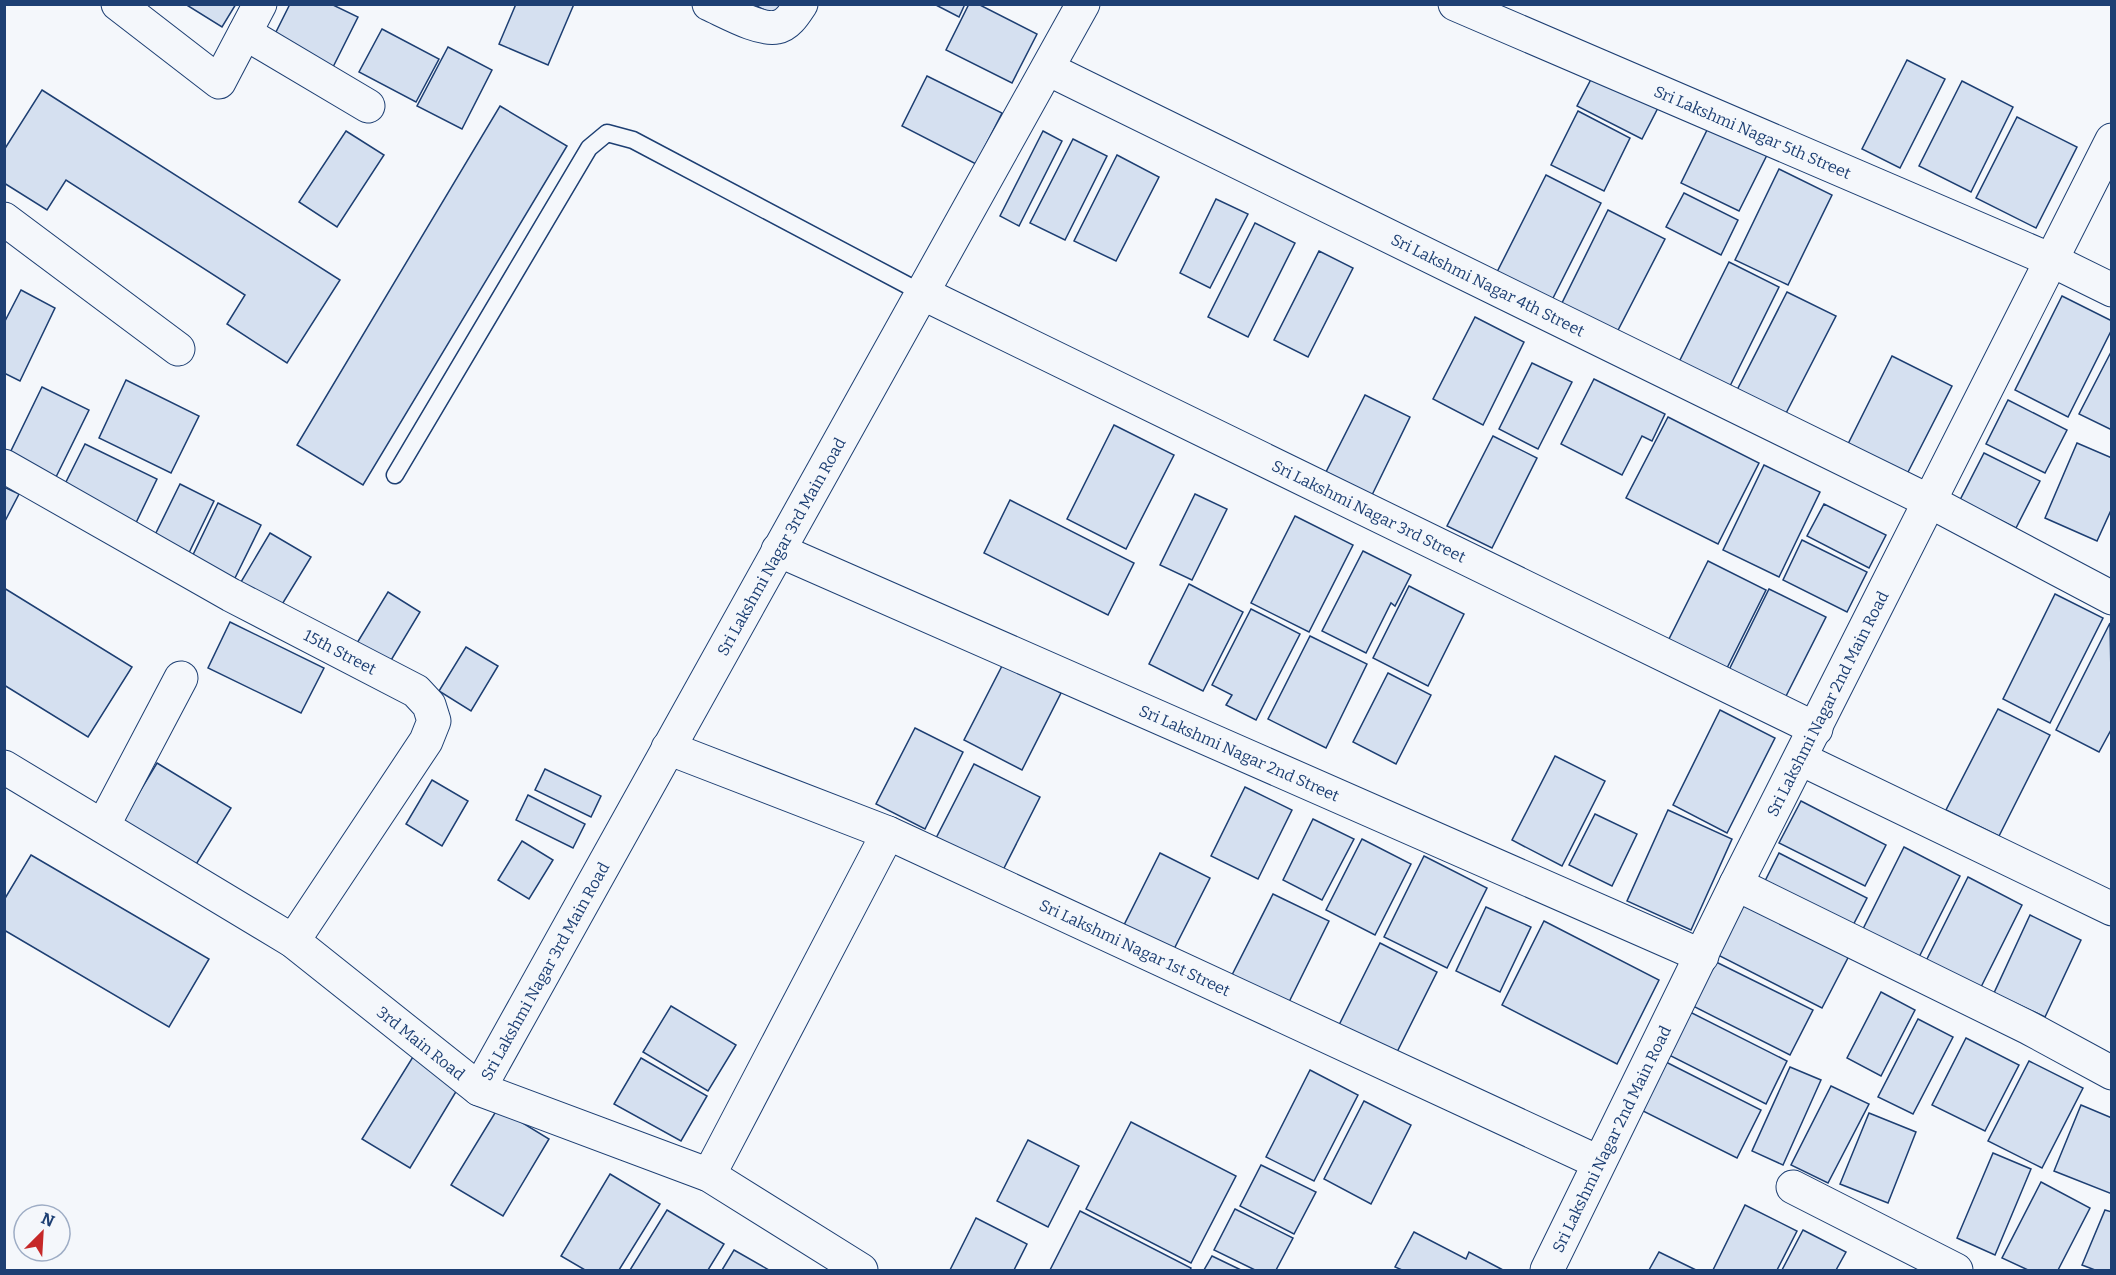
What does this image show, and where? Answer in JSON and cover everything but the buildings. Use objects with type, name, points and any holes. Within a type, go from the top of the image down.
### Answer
[{"type":"street","points":[[118,4],[219,82],[260,4]]},
{"type":"street","points":[[709,4],[759,25],[777,27],[791,18],[801,4]]},
{"type":"street","name":"Sri Lakshmi Nagar 3rd Main Road","points":[[479,1089],[778,550],[924,294],[1083,4]]},
{"type":"street","name":"Sri Lakshmi Nagar 5th Street","points":[[1455,4],[2051,260],[2112,290]]},
{"type":"street","points":[[245,33],[368,106]]},
{"type":"street","name":"Sri Lakshmi Nagar 4th Street","points":[[1048,69],[1929,501],[2112,598]]},
{"type":"street","name":"Sri Lakshmi Nagar 2nd Main Road","points":[[1547,1270],[1598,1161],[1736,884],[2112,140]]},
{"type":"street","points":[[4,219],[178,349]]},
{"type":"street","name":"Sri Lakshmi Nagar 3rd Street","points":[[924,294],[1816,729]]},
{"type":"street","name":"15th Street","points":[[4,466],[231,595],[416,691],[429,705],[434,722],[426,741],[293,941]]},
{"type":"street","name":"Sri Lakshmi Nagar 2nd Street","points":[[778,550],[1702,956]]},
{"type":"street","points":[[104,826],[181,678]]},
{"type":"street","name":"Sri Lakshmi Nagar 1st Street","points":[[668,748],[888,833],[1598,1161]]},
{"type":"street","points":[[1801,759],[2112,909]]},
{"type":"street","name":"3rd Main Road","points":[[4,767],[293,941],[479,1089],[709,1175],[861,1270]]},
{"type":"street","points":[[709,1175],[888,833]]},
{"type":"street","points":[[1736,884],[2018,1023],[2112,1073]]},
{"type":"street","points":[[1793,1187],[1956,1270]]},
{"type":"lane","points":[[395,475],[589,148],[607,133],[633,140],[924,294]]}]
